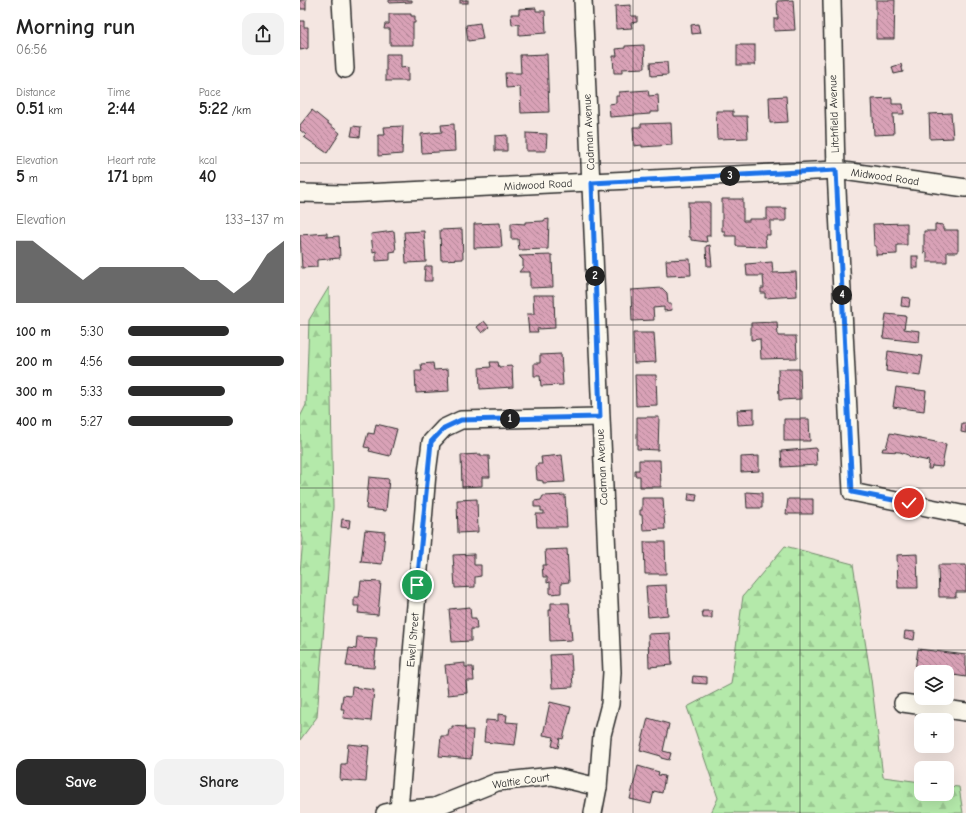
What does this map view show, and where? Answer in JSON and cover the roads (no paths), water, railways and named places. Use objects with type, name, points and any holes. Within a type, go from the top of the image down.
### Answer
[{"type":"street","points":[[341,0],[344,69]]},
{"type":"street","name":"Cadman Avenue","points":[[583,0],[612,672],[610,704],[602,735],[598,787],[593,813]]},
{"type":"street","name":"Litchfield Avenue","points":[[832,0],[836,170],[852,492],[966,515]]},
{"type":"street","name":"Midwood Road","points":[[300,193],[344,194],[836,170],[966,188]]},
{"type":"street","name":"Ewell Street","points":[[392,811],[431,442],[444,428],[461,420],[600,417]]},
{"type":"street","points":[[903,703],[966,712]]},
{"type":"street","name":"Waltie Court","points":[[392,811],[435,808],[497,782],[528,778],[552,776],[598,787]]}]
